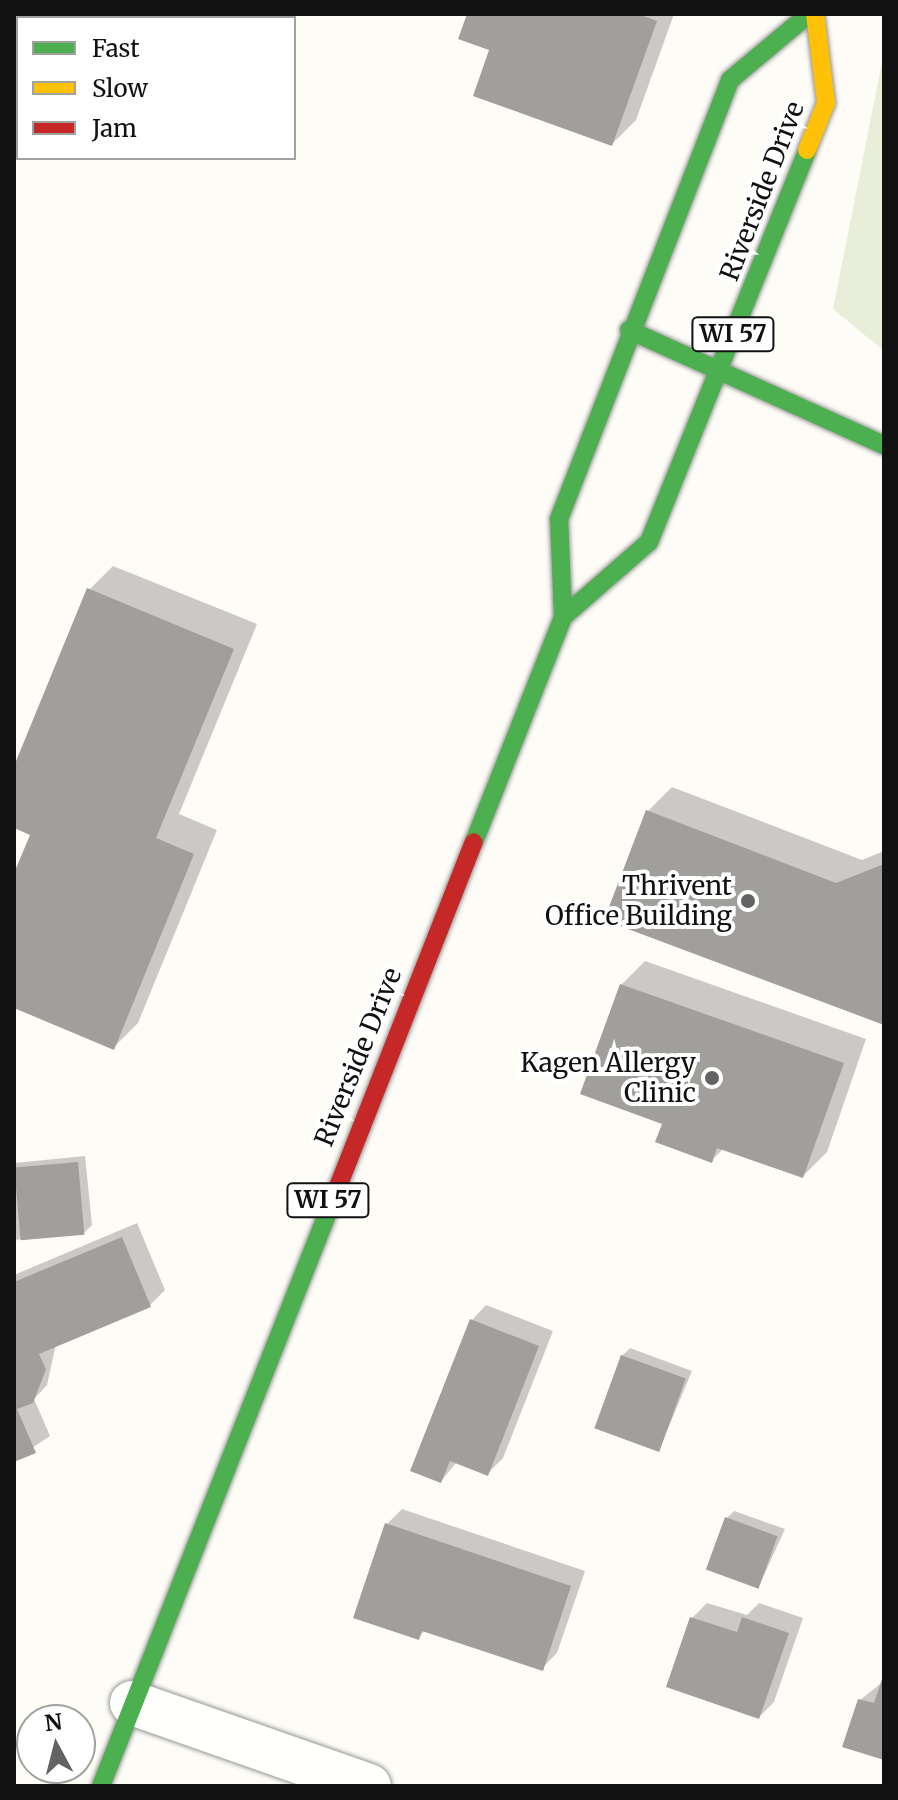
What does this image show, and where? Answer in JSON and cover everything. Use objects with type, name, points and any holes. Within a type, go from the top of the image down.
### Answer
[{"type":"main road","name":"Riverside Drive","points":[[101,1786],[563,617],[559,519],[629,330],[730,80],[809,14]]},
{"type":"main road","name":"Riverside Drive","points":[[563,617],[649,542],[826,103],[815,14]]},
{"type":"main road","points":[[629,330],[884,445]]},
{"type":"street","points":[[132,1703],[369,1786]]},
{"type":"green space","points":[[884,52],[884,351],[833,309]]},
{"type":"building","points":[[467,14],[638,14],[657,21],[612,146],[473,96],[489,50],[458,39]]},
{"type":"building","points":[[87,588],[234,649],[156,838],[194,854],[114,1050],[14,1008],[14,873],[30,835],[14,828],[14,766]]},
{"type":"building","name":"Thrivent Office Building","points":[[646,810],[836,883],[884,864],[884,1025],[604,920]]},
{"type":"building","name":"Kagen Allergy Clinic","points":[[620,984],[844,1063],[803,1178],[717,1148],[712,1163],[655,1142],[662,1124],[580,1094]]},
{"type":"building","points":[[78,1162],[84,1235],[21,1240],[14,1168]]},
{"type":"building","points":[[122,1237],[151,1307],[39,1354],[46,1369],[33,1403],[17,1409],[36,1453],[14,1462],[14,1282]]},
{"type":"building","points":[[470,1319],[539,1346],[488,1476],[450,1461],[441,1483],[410,1471]]},
{"type":"building","points":[[621,1355],[686,1379],[659,1452],[594,1428]]},
{"type":"building","points":[[725,1517],[778,1536],[758,1589],[706,1570]]},
{"type":"building","points":[[385,1523],[571,1586],[543,1671],[422,1631],[419,1640],[353,1618]]},
{"type":"building","points":[[690,1617],[737,1632],[742,1617],[789,1633],[759,1719],[666,1687]]},
{"type":"building","points":[[883,1676],[884,1760],[842,1747],[858,1699],[874,1703]]},
{"type":"traffic: fast","points":[[474,842],[563,617],[559,519],[730,80],[809,14]]},
{"type":"traffic: fast","points":[[563,617],[649,542],[807,150]]},
{"type":"traffic: fast","points":[[629,330],[884,445]]},
{"type":"traffic: fast","points":[[101,1786],[330,1207]]},
{"type":"traffic: slow","points":[[807,150],[826,103],[815,14]]},
{"type":"traffic: jam","points":[[330,1207],[474,842]]},
{"type":"place","name":"Thrivent Office Building","points":[[748,901]]},
{"type":"place","name":"Kagen Allergy Clinic","points":[[712,1078]]}]
